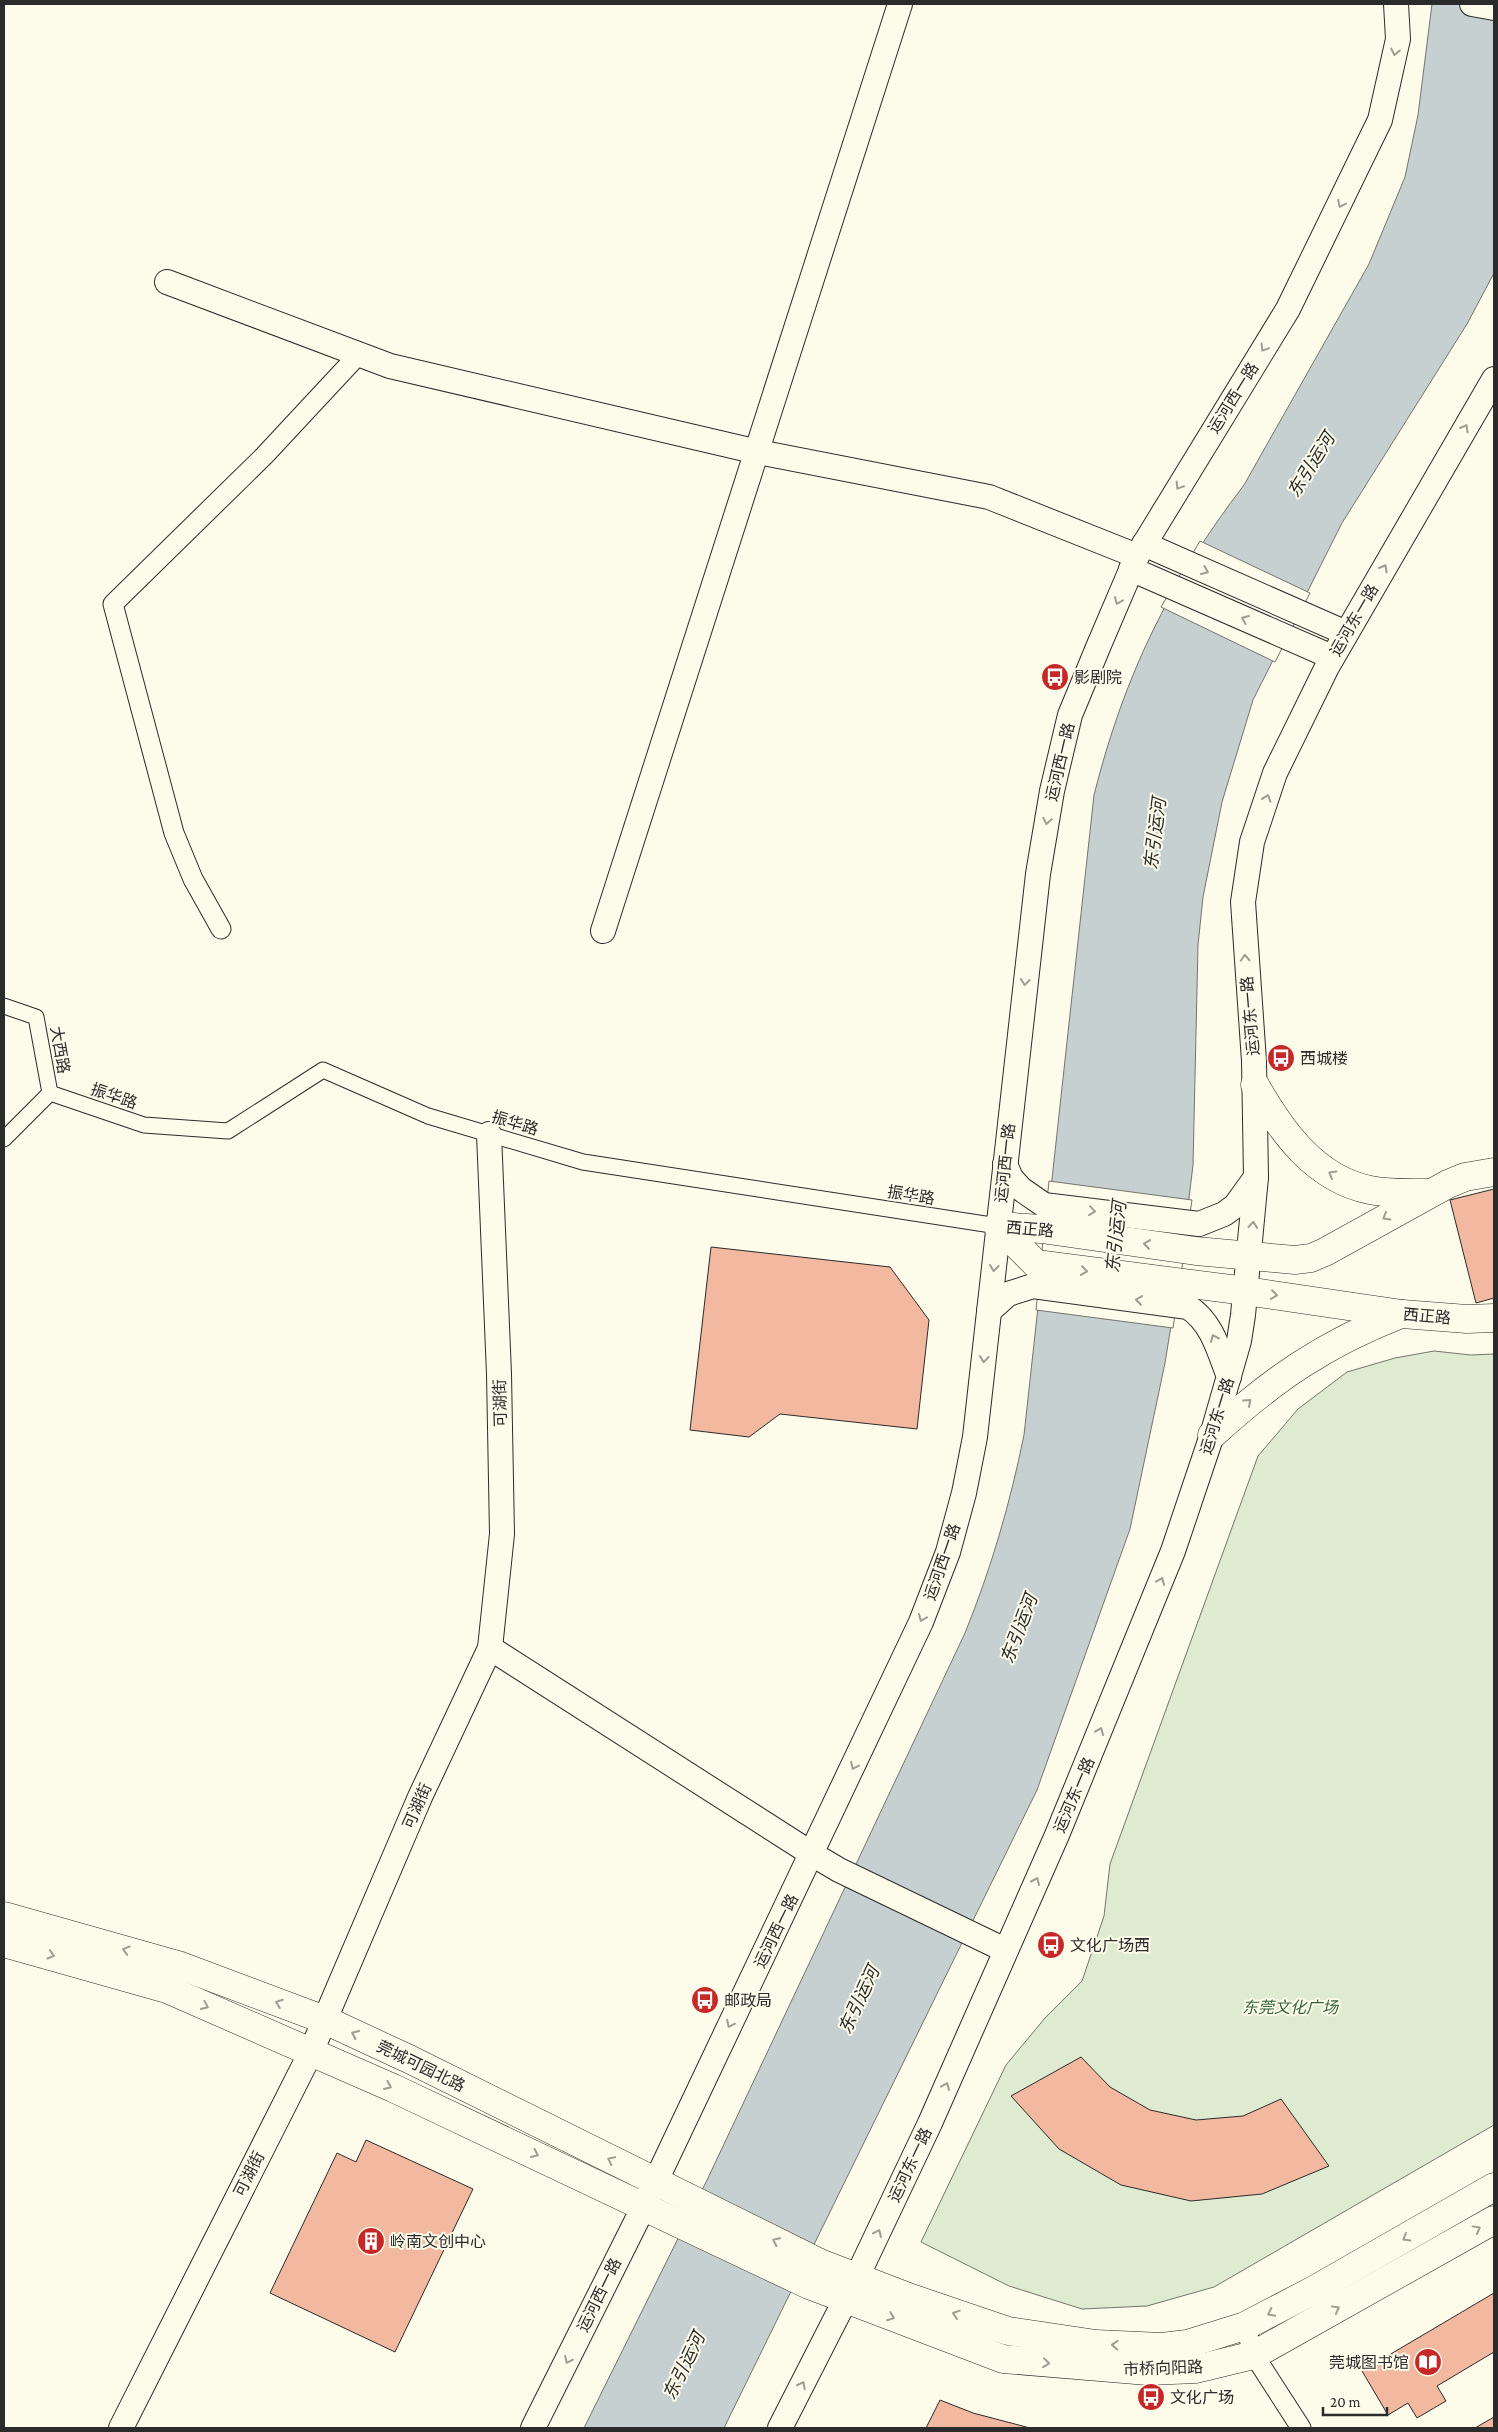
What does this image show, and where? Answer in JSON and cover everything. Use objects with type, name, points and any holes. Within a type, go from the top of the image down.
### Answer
[{"type":"main road","points":[[1255,1085],[1275,1120],[1294,1144],[1308,1158],[1326,1171],[1348,1183],[1370,1190],[1429,1193]]},
{"type":"main road","name":"西正路","points":[[1494,1172],[1465,1177],[1429,1193],[1325,1252],[1311,1258],[1295,1260],[1196,1251],[1042,1216],[998,1226],[1034,1275],[1189,1296],[1246,1291],[1402,1314],[1467,1319],[1494,1318]]},
{"type":"main road","points":[[1212,1435],[1252,1398],[1313,1356],[1362,1330],[1402,1314]]},
{"type":"main road","name":"莞城可园北路","points":[[4,1916],[181,1966],[325,2020],[410,2059],[655,2181],[683,2210],[814,2274]]},
{"type":"main road","name":"莞城可园北路","points":[[4,1943],[167,1989],[393,2088],[644,2206],[683,2210]]},
{"type":"main road","name":"市桥向阳路","points":[[814,2274],[852,2288],[1008,2331],[1096,2344],[1162,2347],[1186,2344],[1245,2326],[1314,2290],[1494,2187]]},
{"type":"main road","name":"市桥向阳路","points":[[852,2288],[1003,2359],[1148,2371],[1196,2369],[1254,2355],[1494,2220]]},
{"type":"street","points":[[603,931],[900,4]]},
{"type":"street","points":[[1397,14],[1411,4]]},
{"type":"street","points":[[1472,4],[1494,8]]},
{"type":"street","name":"运河西一路","points":[[533,2428],[644,2206],[812,1854],[921,1622],[948,1552],[964,1493],[975,1436],[1038,874],[1052,791],[1070,715],[1144,559],[1288,310],[1380,120],[1398,39],[1397,14]]},
{"type":"street","points":[[167,282],[390,366],[758,452],[989,497],[1144,559],[1304,615],[1346,633]]},
{"type":"street","points":[[220,929],[193,879],[174,833],[112,604],[264,456],[359,354]]},
{"type":"street","name":"运河东一路","points":[[780,2428],[852,2288],[930,2123],[1004,1950],[1057,1835],[1173,1551],[1212,1435],[1239,1341],[1250,1256],[1256,1177],[1255,1085],[1243,902],[1252,842],[1275,773],[1332,657],[1494,379]]},
{"type":"street","points":[[1144,559],[1290,639],[1332,657]]},
{"type":"street","name":"大西路","points":[[4,1006],[36,1017],[50,1093]]},
{"type":"street","name":"振华路","points":[[50,1093],[144,1125],[228,1131],[323,1070],[428,1116],[582,1162],[998,1226]]},
{"type":"street","points":[[4,1139],[50,1093]]},
{"type":"street","name":"可湖街","points":[[121,2428],[311,2052],[420,1797],[490,1648],[502,1534],[499,1374],[489,1134]]},
{"type":"street","points":[[1005,1164],[1011,1178],[1042,1216],[1199,1224],[1213,1221],[1235,1206],[1256,1177]]},
{"type":"street","points":[[989,1311],[1034,1275]]},
{"type":"street","points":[[1189,1296],[1196,1312],[1210,1330],[1229,1377]]},
{"type":"street","points":[[490,1648],[839,1870],[1004,1950]]},
{"type":"street","points":[[1245,2326],[1254,2355],[1301,2428]]},
{"type":"green space","name":"东莞文化广场","points":[[1434,1351],[1471,1355],[1494,1354],[1494,2125],[1214,2287],[1147,2306],[1082,2309],[1009,2286],[921,2242],[1006,2065],[1045,2018],[1082,1981],[1104,1916],[1110,1864],[1258,1456],[1298,1409],[1347,1372],[1395,1358]]},
{"type":"water","name":"东引运河","points":[[1432,4],[1494,4],[1494,273],[1467,324],[1342,523],[1253,700],[1222,802],[1203,897],[1198,945],[1193,1165],[1181,1264],[1165,1363],[1130,1529],[1037,1790],[724,2428],[584,2428],[708,2178],[965,1633],[983,1585],[1013,1486],[1024,1435],[1094,795],[1106,752],[1135,670],[1171,595],[1193,558],[1244,485],[1369,264],[1405,177],[1418,115]]},
{"type":"pier","points":[[1200,541],[1310,593],[1275,662],[1161,607]]},
{"type":"pier","points":[[1049,1181],[1192,1200],[1173,1328],[1036,1310]]},
{"type":"building","points":[[1494,1189],[1494,1298],[1476,1303],[1450,1200]]},
{"type":"building","points":[[711,1247],[890,1267],[929,1320],[917,1429],[780,1414],[749,1437],[690,1430]]},
{"type":"building","points":[[1081,2057],[1110,2087],[1150,2110],[1196,2120],[1243,2116],[1281,2099],[1329,2166],[1262,2194],[1191,2201],[1121,2185],[1059,2149],[1011,2096]]},
{"type":"building","name":"岭南文创中心","points":[[366,2140],[473,2189],[395,2352],[270,2293],[337,2153],[356,2162]]},
{"type":"building","name":"莞城图书馆","points":[[1494,2293],[1494,2352],[1437,2386],[1446,2401],[1417,2418],[1408,2403],[1388,2415],[1362,2371]]},
{"type":"building","points":[[940,2400],[973,2413],[1030,2428],[926,2428]]},
{"type":"building","points":[[1494,2417],[1494,2428],[1475,2428]]},
{"type":"place","name":"影剧院","points":[[1055,677]]},
{"type":"place","name":"西城楼","points":[[1281,1058]]},
{"type":"place","name":"文化广场西","points":[[1051,1945]]},
{"type":"place","name":"邮政局","points":[[705,2000]]},
{"type":"place","name":"岭南文创中心","points":[[371,2241]]},
{"type":"place","name":"莞城图书馆","points":[[1428,2362]]},
{"type":"place","name":"文化广场","points":[[1151,2397]]}]
